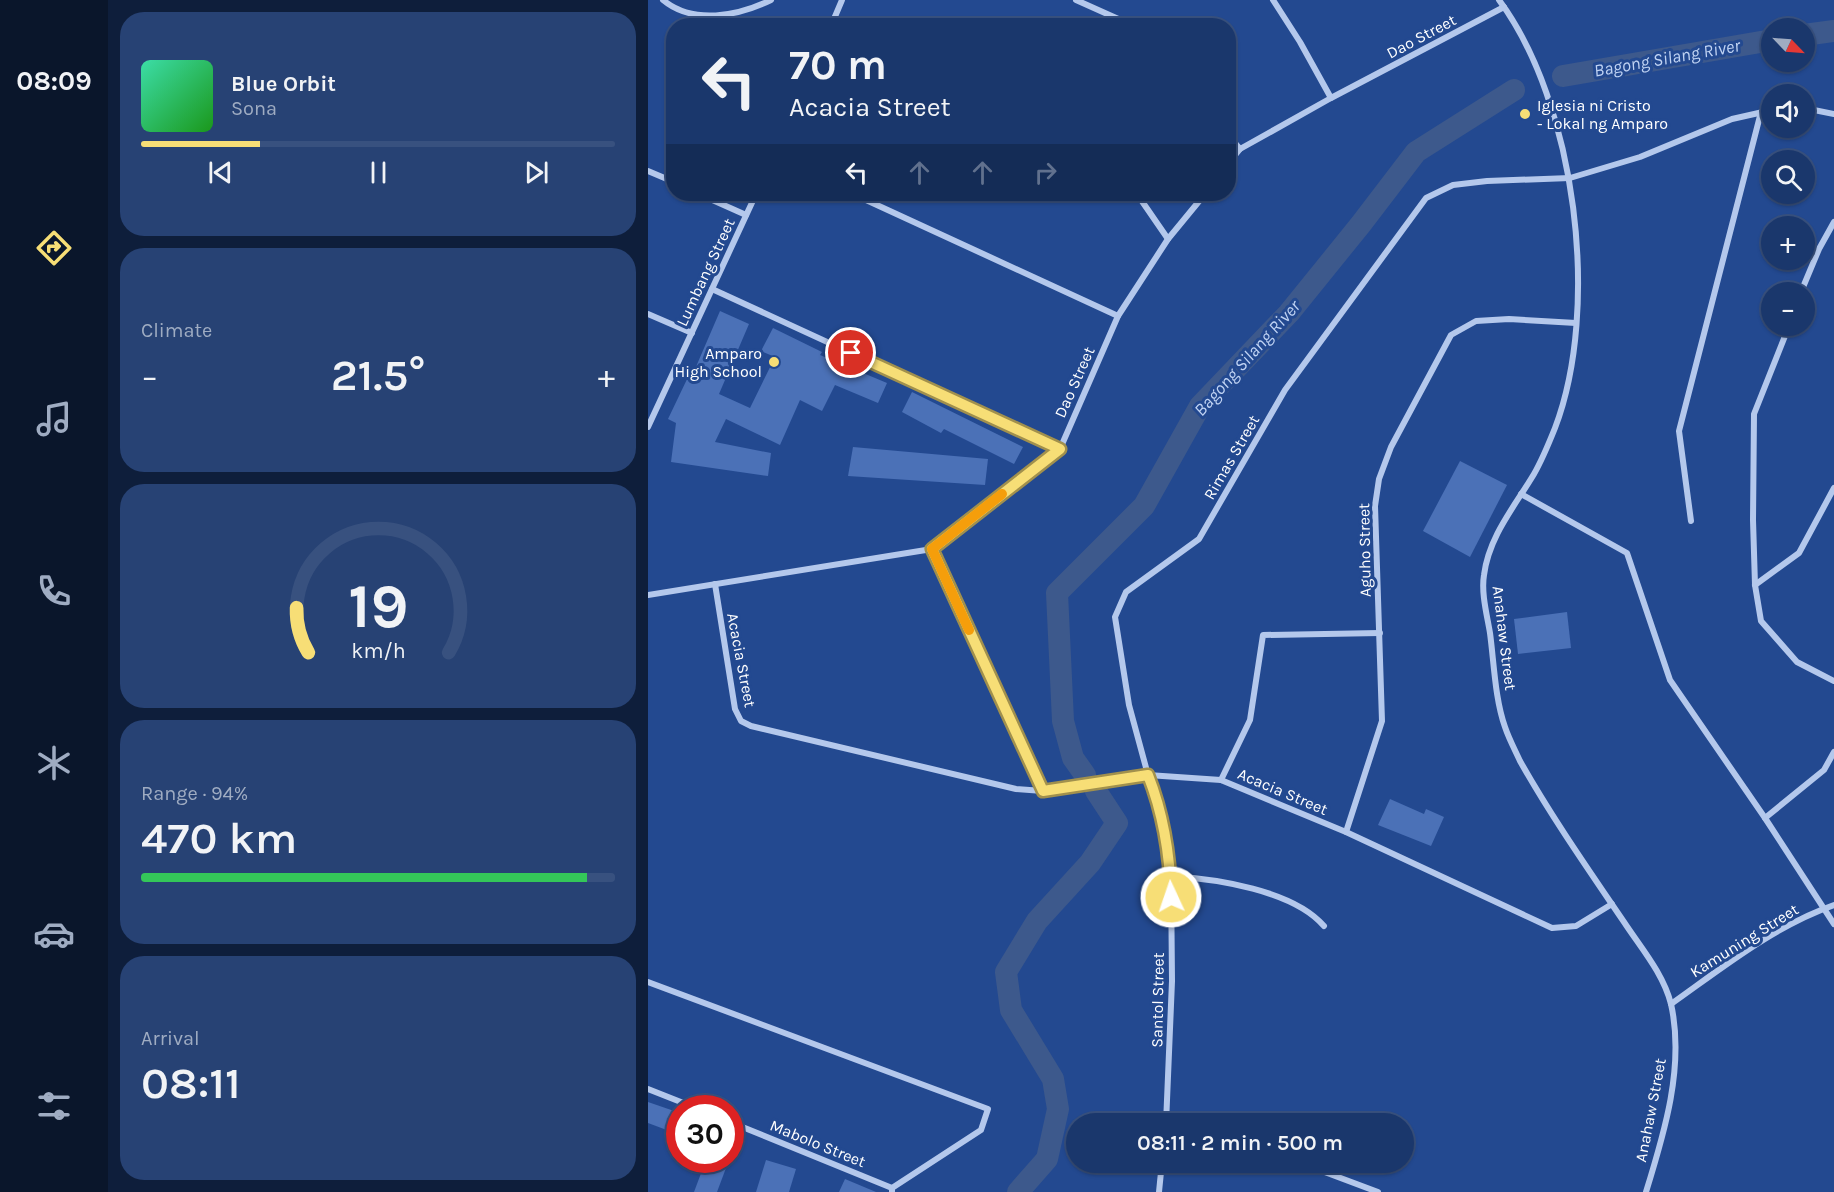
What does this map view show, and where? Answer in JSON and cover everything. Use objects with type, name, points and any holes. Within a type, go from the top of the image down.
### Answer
[{"type":"street","points":[[663,0],[671,7],[686,13],[719,16],[754,8],[771,0]]},
{"type":"street","points":[[834,18],[842,0]]},
{"type":"street","points":[[1077,0],[1116,18]]},
{"type":"street","points":[[1273,0],[1300,42],[1331,98]]},
{"type":"street","name":"Anahaw Street","points":[[1499,0],[1534,60],[1554,117],[1570,178],[1578,254],[1576,324],[1569,384],[1555,427],[1535,472],[1492,544],[1484,576],[1485,601],[1504,726],[1532,782],[1653,964],[1671,1004],[1675,1053],[1673,1079],[1657,1156],[1646,1192]]},
{"type":"street","name":"Dao Street","points":[[1236,154],[1240,149],[1331,98],[1504,7]]},
{"type":"street","points":[[1815,109],[1834,114]]},
{"type":"street","points":[[1691,521],[1679,431],[1761,112]]},
{"type":"street","name":"Rimas Street","points":[[1171,876],[1158,799],[1148,775],[1129,705],[1115,617],[1126,592],[1199,539],[1285,390],[1426,198],[1453,185],[1487,181],[1570,178],[1640,157],[1732,119],[1761,112]]},
{"type":"street","points":[[1236,144],[1240,149]]},
{"type":"street","points":[[648,171],[666,179]]},
{"type":"street","points":[[715,201],[746,215]]},
{"type":"street","name":"Lumbang Street","points":[[648,427],[753,201]]},
{"type":"street","points":[[868,201],[1118,316]]},
{"type":"street","points":[[1142,201],[1168,239]]},
{"type":"street","name":"Dao Street","points":[[648,595],[932,549],[1060,449],[1118,316],[1168,239],[1199,201]]},
{"type":"street","points":[[1806,282],[1819,249],[1834,222]]},
{"type":"street","points":[[712,289],[1060,449]]},
{"type":"street","points":[[648,314],[692,333]]},
{"type":"street","name":"Aguho Street","points":[[1346,832],[1382,721],[1375,506],[1379,479],[1391,447],[1451,335],[1476,321],[1509,319],[1576,324]]},
{"type":"street","points":[[1785,336],[1754,414],[1755,585],[1761,621],[1797,662],[1834,681]]},
{"type":"street","points":[[1755,585],[1799,553],[1834,488]]},
{"type":"street","points":[[1521,494],[1627,553],[1670,680],[1765,818],[1822,909],[1834,924]]},
{"type":"street","points":[[932,549],[1043,791]]},
{"type":"street","name":"Acacia Street","points":[[715,584],[735,709],[741,721],[751,726],[1016,789],[1043,791],[1148,775],[1221,780],[1346,832],[1552,928],[1576,926],[1612,904]]},
{"type":"street","points":[[1221,780],[1250,720],[1263,635],[1380,633]]},
{"type":"street","points":[[1765,818],[1824,770],[1834,752]]},
{"type":"street","points":[[1171,876],[1202,878],[1270,894],[1300,905],[1324,926]]},
{"type":"street","name":"Santol Street","points":[[1166,1113],[1172,981],[1171,876]]},
{"type":"street","name":"Kamuning Street","points":[[1671,1004],[1774,933],[1834,905]]},
{"type":"street","points":[[648,982],[988,1109],[981,1130],[892,1190]]},
{"type":"street","points":[[648,1089],[666,1096]]},
{"type":"street","name":"Mabolo Street","points":[[744,1128],[892,1190]]},
{"type":"street","points":[[1159,1192],[1161,1173]]},
{"type":"street","points":[[1327,1173],[1378,1192]]},
{"type":"building","points":[[720,311],[749,324],[719,394],[750,408],[775,357],[761,351],[773,328],[822,352],[820,355],[887,383],[878,403],[835,385],[822,411],[800,400],[780,445],[726,419],[715,442],[771,453],[768,476],[671,462],[676,423],[668,419],[689,375],[692,376]]},
{"type":"building","points":[[912,392],[1023,447],[1014,464],[944,429],[941,433],[902,412]]},
{"type":"building","points":[[853,447],[988,459],[985,485],[848,476]]},
{"type":"building","points":[[1460,461],[1507,485],[1470,557],[1423,531]]},
{"type":"building","points":[[1567,612],[1571,648],[1518,654],[1514,619]]},
{"type":"building","points":[[1390,799],[1424,814],[1426,809],[1444,817],[1431,846],[1378,825]]},
{"type":"building","points":[[648,1102],[666,1108],[666,1130],[648,1123]]},
{"type":"building","points":[[766,1160],[796,1169],[789,1192],[756,1192]]},
{"type":"building","points":[[701,1173],[724,1173],[717,1192],[694,1192]]},
{"type":"building","points":[[845,1179],[876,1192],[839,1192]]},
{"type":"waterway","name":"Bagong Silang River","points":[[1815,34],[1834,31]]},
{"type":"waterway","name":"Bagong Silang River","points":[[1563,76],[1761,42]]},
{"type":"waterway","name":"Bagong Silang River","points":[[1085,775],[1073,758],[1063,721],[1057,593],[1144,506],[1200,406],[1289,313],[1416,152],[1514,90]]},
{"type":"waterway","name":"Bagong Silang River","points":[[1018,1192],[1047,1159],[1058,1109],[1053,1079],[1011,1010],[1006,972],[1037,921],[1090,863],[1117,823],[1096,791]]},
{"type":"slow traffic","points":[[969,630],[932,549],[1002,494]]},
{"type":"place","name":"Iglesia ni Cristo - Lokal ng Amparo","points":[[1525,114]]},
{"type":"place","name":"Amparo High School","points":[[774,362]]},
{"type":"route","points":[[851,353],[1060,449],[932,549],[1043,791],[1148,775],[1158,799],[1171,876],[1171,897]]}]
